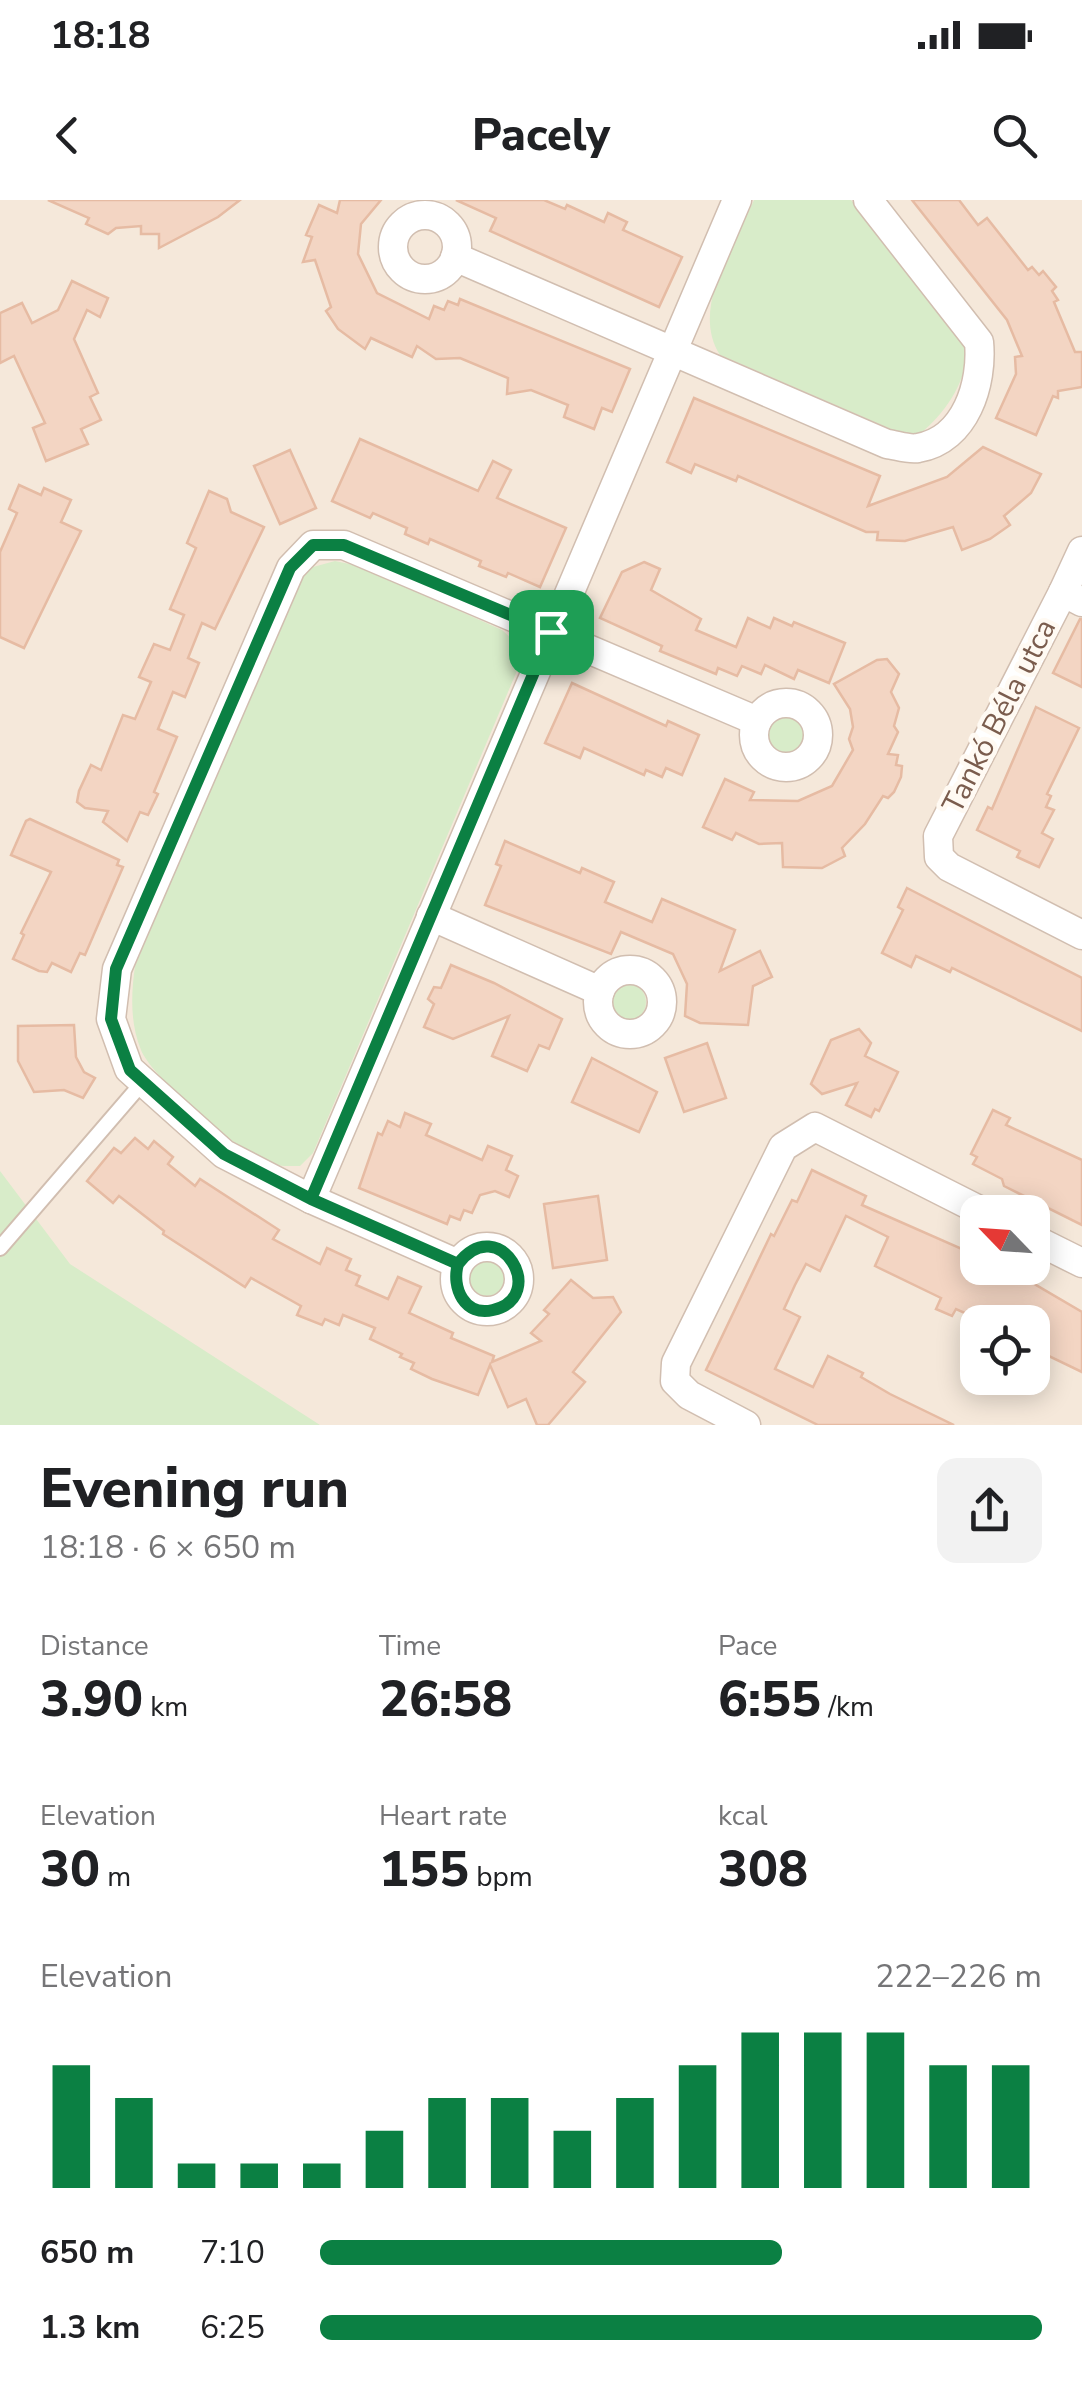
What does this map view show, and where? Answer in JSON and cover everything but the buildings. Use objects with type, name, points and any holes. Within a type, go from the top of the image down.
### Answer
[{"type":"street","points":[[311,1199],[737,200]]},
{"type":"street","points":[[456,258],[887,444],[916,449],[943,438],[975,395],[982,369],[980,342],[868,200]]},
{"type":"street","points":[[458,1264],[311,1199],[224,1154],[130,1070],[111,1019],[116,969],[290,568],[313,545],[344,545],[757,721]]},
{"type":"street","name":"Tankó Béla utca","points":[[1082,552],[1072,597],[938,836],[939,857],[949,867],[1082,934]]},
{"type":"street","points":[[430,916],[600,991]]},
{"type":"street","points":[[746,1425],[689,1395],[675,1381],[676,1362],[784,1147],[815,1127],[960,1200]]},
{"type":"street","points":[[1050,1247],[1082,1263]]},
{"type":"lane","points":[[0,1248],[144,1082]]},
{"type":"shaded area","points":[[0,200],[1082,200],[1082,1425],[177,1425],[0,1185]]},
{"type":"green space","points":[[754,200],[851,200],[964,339],[965,365],[956,391],[940,415],[921,433],[900,433],[720,355],[712,337],[712,298]]},
{"type":"green space","points":[[335,561],[359,566],[502,630],[512,639],[519,666],[313,1153],[300,1166],[280,1166],[256,1156],[219,1130],[148,1062],[141,1050],[132,1009],[135,966],[298,582],[313,567]]},
{"type":"green space","points":[[786,715],[799,721],[805,734],[799,747],[786,753],[773,747],[767,734],[773,721]]},
{"type":"green space","points":[[627,983],[640,989],[646,1002],[640,1015],[627,1021],[614,1015],[608,1002],[614,989]]},
{"type":"green space","points":[[0,1171],[70,1264],[320,1425],[0,1425]]},
{"type":"green space","points":[[487,1258],[500,1264],[506,1277],[500,1290],[487,1296],[474,1290],[468,1277],[474,1264]]},
{"type":"route","points":[[551,632],[311,1199],[384,1232],[458,1264],[484,1247],[504,1252],[517,1269],[517,1290],[504,1306],[484,1312],[465,1303],[459,1295],[455,1285],[458,1264],[311,1199],[224,1154],[130,1070],[111,1019],[116,969],[290,568],[313,545],[344,545],[551,632]]}]
